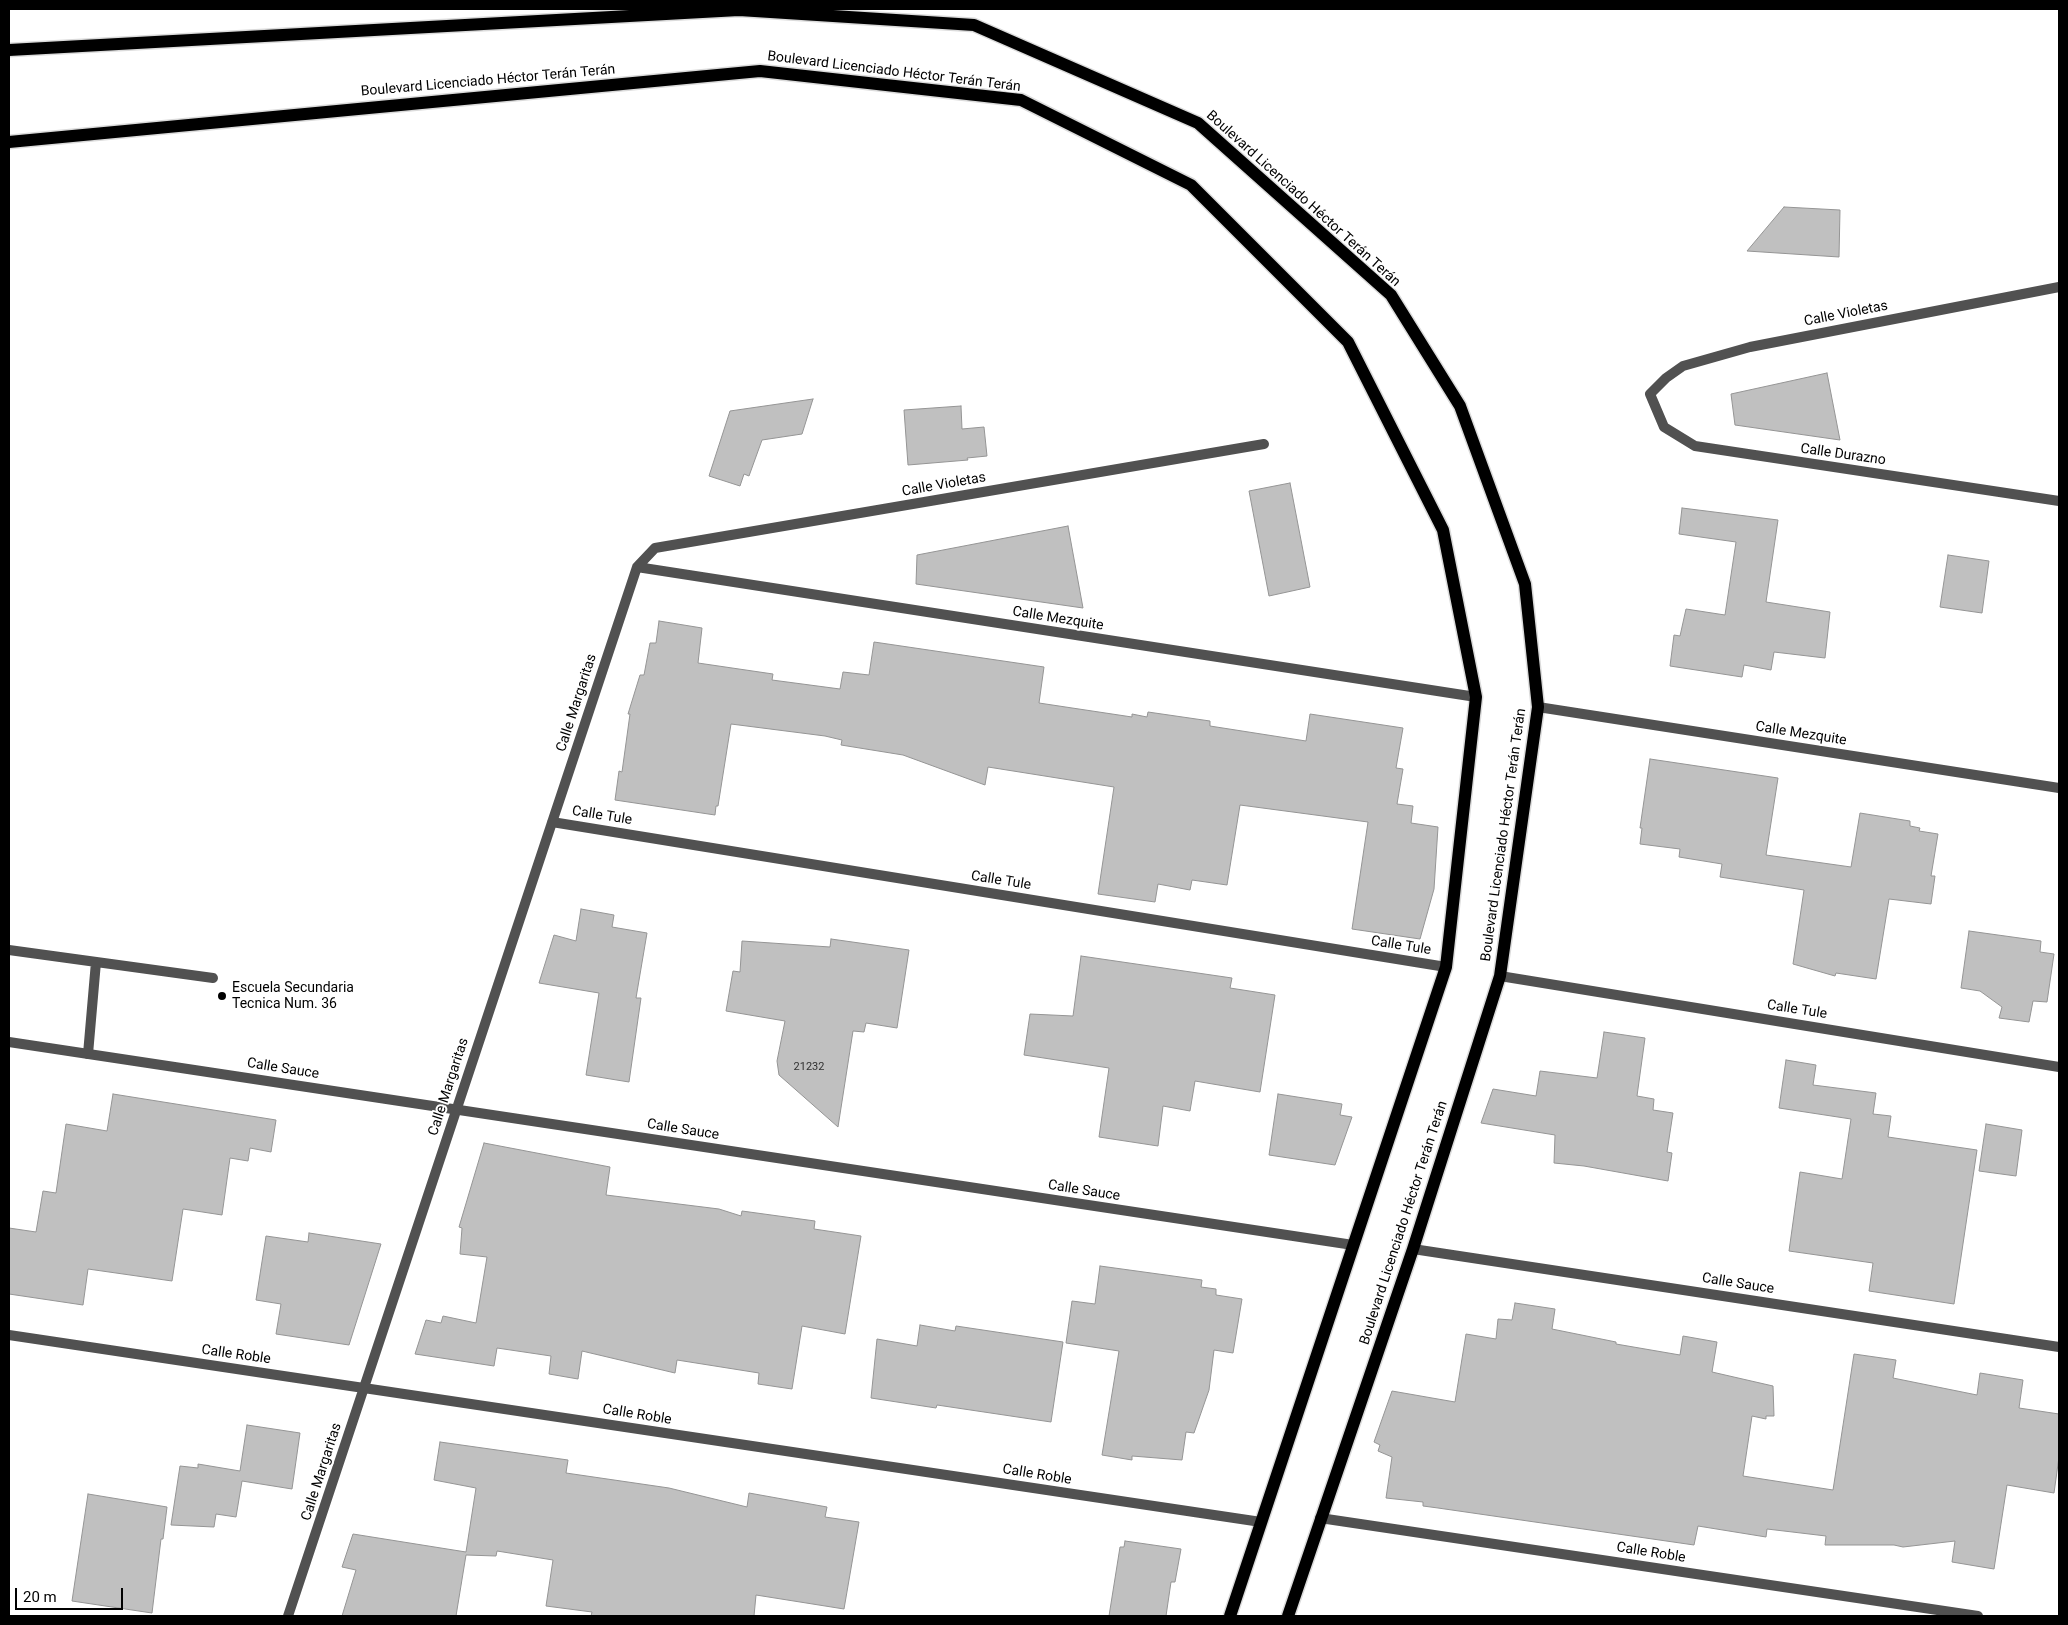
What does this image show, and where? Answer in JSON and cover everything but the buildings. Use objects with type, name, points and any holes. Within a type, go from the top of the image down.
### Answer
[{"type":"main road","name":"Boulevard Licenciado Héctor Terán Terán","points":[[9,50],[739,10],[974,25],[1198,123],[1391,295],[1460,406],[1525,584],[1538,707],[1500,976],[1413,1249],[1288,1616]]},
{"type":"main road","name":"Boulevard Licenciado Héctor Terán Terán","points":[[9,142],[760,71],[1021,100],[1191,185],[1348,342],[1443,530],[1476,697],[1446,968],[1230,1616]]},
{"type":"street","name":"Calle Violetas","points":[[1650,394],[1666,378],[1683,366],[1750,347],[2059,287]]},
{"type":"street","name":"Calle Durazno","points":[[1650,394],[1664,428],[1695,446],[2059,500]]},
{"type":"street","name":"Calle Violetas","points":[[637,567],[655,548],[1264,444]]},
{"type":"street","name":"Calle Mezquite","points":[[637,567],[1476,697]]},
{"type":"street","name":"Calle Margaritas","points":[[288,1616],[637,567]]},
{"type":"street","name":"Calle Mezquite","points":[[1538,707],[2059,788]]},
{"type":"street","name":"Calle Tule","points":[[552,822],[1446,968]]},
{"type":"street","points":[[9,950],[212,978]]},
{"type":"street","points":[[88,1054],[96,962]]},
{"type":"street","name":"Calle Tule","points":[[1500,976],[2059,1067]]},
{"type":"street","name":"Calle Sauce","points":[[9,1042],[1353,1245]]},
{"type":"street","name":"Calle Sauce","points":[[1413,1249],[2059,1347]]},
{"type":"street","name":"Calle Roble","points":[[9,1335],[1261,1522]]},
{"type":"street","name":"Calle Roble","points":[[1320,1518],[1978,1616]]},
{"type":"place","name":"Escuela Secundaria Tecnica Num. 36","points":[[222,996]]}]
